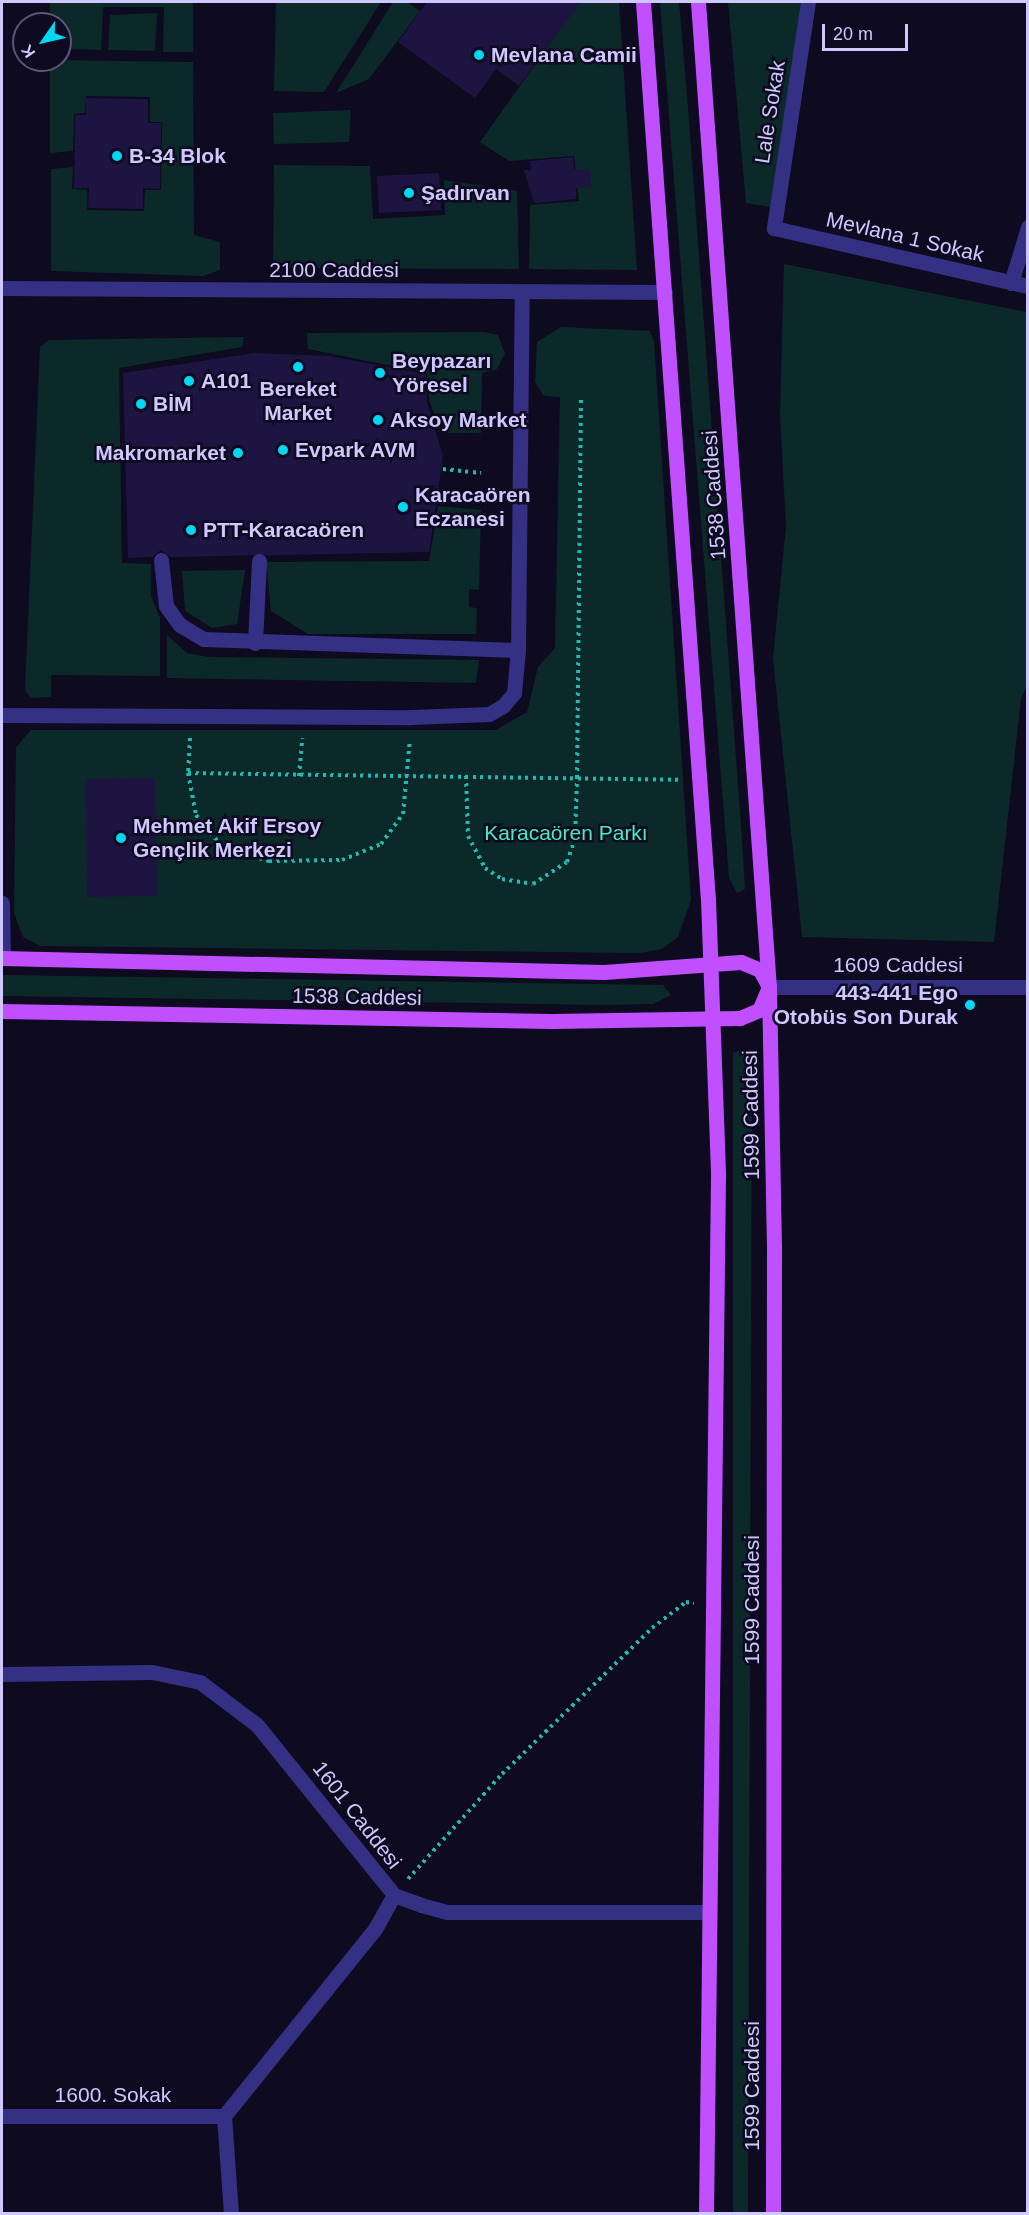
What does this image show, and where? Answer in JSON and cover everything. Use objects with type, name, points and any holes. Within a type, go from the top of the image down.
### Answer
[{"type":"main road","name":"1538 Caddesi","points":[[643,2],[700,780],[711,1018]]},
{"type":"main road","name":"1538 Caddesi","points":[[2,1011],[711,1018],[754,1014],[769,987],[698,2]]},
{"type":"main road","name":"1538 Caddesi","points":[[2,958],[604,972],[746,963],[760,970],[769,987]]},
{"type":"main road","name":"1599 Caddesi","points":[[769,987],[774,1245],[773,2214]]},
{"type":"main road","name":"1599 Caddesi","points":[[706,2214],[715,1599],[718,1176],[711,1018]]},
{"type":"street","name":"Lale Sokak","points":[[774,228],[808,2]]},
{"type":"street","points":[[1011,283],[1028,227]]},
{"type":"street","name":"Mevlana 1 Sokak","points":[[774,228],[1028,286]]},
{"type":"street","name":"2100 Caddesi","points":[[2,288],[665,292]]},
{"type":"street","points":[[2,715],[411,717],[489,714],[503,706],[514,693],[518,650],[522,292]]},
{"type":"street","points":[[161,560],[166,606],[187,632],[214,641],[518,650]]},
{"type":"street","points":[[255,642],[259,561]]},
{"type":"street","points":[[2,903],[2,958]]},
{"type":"street","name":"1609 Caddesi","points":[[769,987],[1028,987]]},
{"type":"street","name":"1601 Caddesi","points":[[2,1674],[152,1672],[200,1682],[257,1725],[394,1895],[448,1912],[709,1912]]},
{"type":"street","points":[[231,2214],[224,2116],[375,1929],[394,1895]]},
{"type":"street","name":"1600. Sokak","points":[[2,2116],[224,2116]]},
{"type":"path","points":[[466,776],[472,850],[492,873],[533,884],[552,876],[571,852],[577,778],[581,396]]},
{"type":"path","points":[[443,469],[481,473]]},
{"type":"path","points":[[190,716],[188,773],[191,803],[213,839],[237,854],[268,861],[342,860],[370,851],[403,814],[411,775],[411,717]]},
{"type":"path","points":[[299,776],[302,738]]},
{"type":"path","points":[[188,773],[700,780]]},
{"type":"path","points":[[394,1895],[502,1774],[652,1628],[686,1602],[715,1599]]},
{"type":"green space","points":[[50,2],[193,2],[193,52],[163,52],[164,7],[103,7],[101,50],[72,49],[72,12],[50,12]]},
{"type":"green space","points":[[276,2],[381,2],[324,92],[274,91]]},
{"type":"green space","points":[[393,2],[407,2],[420,11],[369,79],[336,93]]},
{"type":"green space","points":[[580,2],[619,2],[637,270],[529,269],[530,205],[579,201],[574,156],[509,161],[480,142]]},
{"type":"green space","points":[[660,2],[679,2],[742,840],[745,889],[737,893],[729,878]]},
{"type":"green space","points":[[728,2],[802,2],[770,207],[746,203]]},
{"type":"green space","points":[[157,13],[155,51],[108,50],[110,15]]},
{"type":"green space","points":[[72,60],[193,62],[194,235],[220,242],[220,270],[203,276],[51,271],[51,169],[73,167],[72,189],[87,190],[87,210],[144,211],[145,190],[161,190],[162,122],[150,122],[150,97],[86,96],[85,113],[74,114],[73,151],[50,153],[50,72],[72,72]]},
{"type":"green space","points":[[351,110],[349,142],[274,144],[273,113]]},
{"type":"green space","points":[[274,165],[370,166],[373,219],[445,215],[444,180],[517,191],[519,269],[273,268]]},
{"type":"green space","points":[[784,264],[1027,312],[1027,685],[1021,699],[994,942],[802,937],[773,658],[786,526],[780,415]]},
{"type":"green space","name":"Karacaören Parkı","points":[[561,327],[650,331],[654,341],[691,900],[678,937],[662,949],[640,953],[40,946],[23,937],[14,913],[16,747],[31,730],[496,730],[527,712],[538,667],[555,648],[560,397],[544,396],[535,382],[537,342]]},
{"type":"green space","points":[[484,332],[498,335],[505,354],[497,369],[482,373],[481,433],[441,433],[429,400],[427,373],[308,349],[307,333]]},
{"type":"green space","points":[[244,337],[242,347],[119,368],[122,563],[151,564],[151,596],[160,618],[160,676],[51,675],[51,697],[31,698],[25,690],[40,347],[49,340]]},
{"type":"green space","points":[[438,506],[481,510],[479,590],[469,589],[469,607],[477,608],[476,634],[308,634],[271,611],[266,562],[429,561]]},
{"type":"green space","points":[[245,570],[237,624],[212,628],[185,611],[182,571]]},
{"type":"green space","points":[[167,635],[187,653],[208,657],[479,660],[476,683],[167,678]]},
{"type":"green space","points":[[2,975],[663,985],[671,995],[653,1004],[602,1005],[2,996]]},
{"type":"green space","points":[[742,1050],[752,1051],[748,2213],[733,2214],[733,1053]]},
{"type":"building","name":"Mevlana Camii","points":[[427,2],[581,2],[519,86],[496,69],[475,98],[398,42]]},
{"type":"building","name":"B-34 Blok","points":[[86,98],[148,99],[148,123],[161,123],[160,189],[143,188],[143,209],[88,208],[89,188],[74,188],[75,115],[86,115]]},
{"type":"building","points":[[573,157],[574,169],[590,169],[591,187],[576,188],[576,199],[534,203],[524,170],[531,170],[530,161]]},
{"type":"building","name":"Şadırvan","points":[[439,173],[441,210],[379,213],[377,176]]},
{"type":"building","name":"Evpark AVM","points":[[254,353],[329,356],[426,374],[427,402],[443,456],[429,552],[170,557],[161,550],[152,557],[128,558],[123,373]]},
{"type":"building","name":"Mehmet Akif Ersoy Gençlik Merkezi","points":[[155,778],[157,896],[87,897],[86,779]]},
{"type":"place","name":"Mevlana Camii","points":[[479,55]]},
{"type":"place","name":"B-34 Blok","points":[[117,156]]},
{"type":"place","name":"Şadırvan","points":[[409,193]]},
{"type":"place","name":"Bereket Market","points":[[298,367]]},
{"type":"place","name":"Beypazarı Yöresel","points":[[380,373]]},
{"type":"place","name":"A101","points":[[189,381]]},
{"type":"place","name":"BİM","points":[[141,404]]},
{"type":"place","name":"Aksoy Market","points":[[378,420]]},
{"type":"place","name":"Evpark AVM","points":[[283,450]]},
{"type":"place","name":"Makromarket","points":[[238,453]]},
{"type":"place","name":"Karacaören Eczanesi","points":[[403,507]]},
{"type":"place","name":"PTT-Karacaören","points":[[191,530]]},
{"type":"place","name":"Mehmet Akif Ersoy Gençlik Merkezi","points":[[121,838]]},
{"type":"place","name":"443-441 Ego Otobüs Son Durak","points":[[970,1005]]}]
